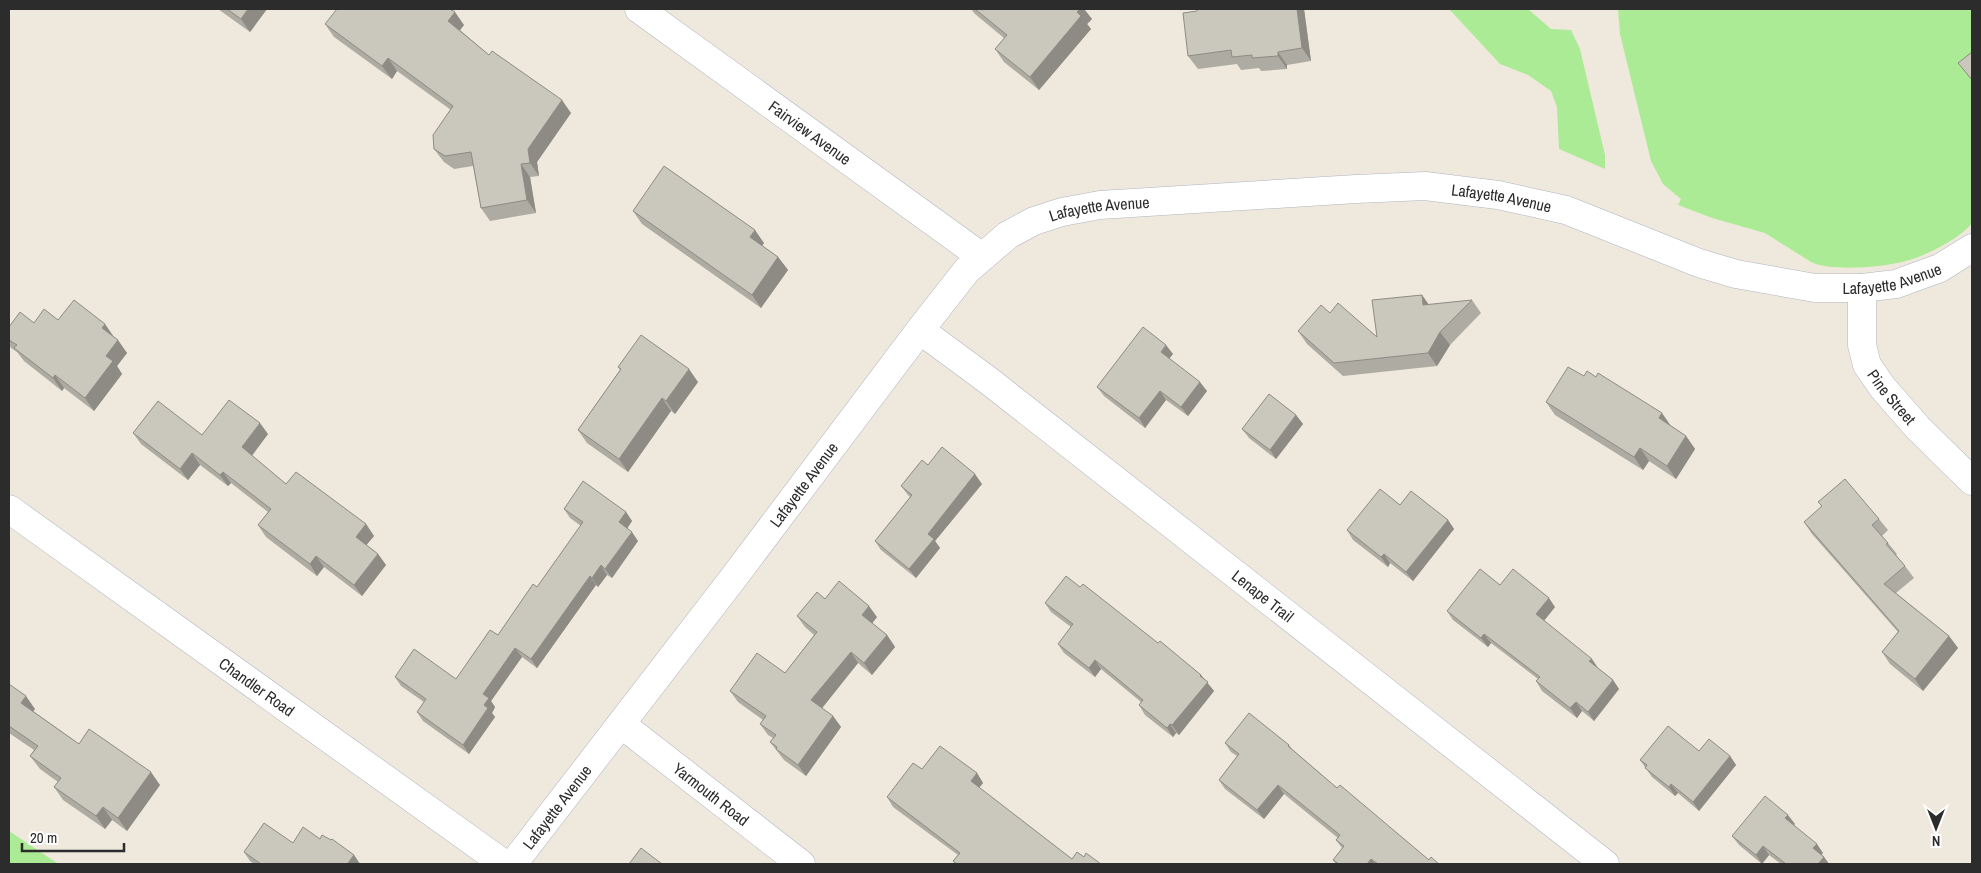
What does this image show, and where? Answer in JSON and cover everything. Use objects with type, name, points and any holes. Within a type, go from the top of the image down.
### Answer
[{"type":"street","name":"Fairview Avenue","points":[[639,9],[982,257]]},
{"type":"street","name":"Lafayette Avenue","points":[[513,864],[967,270],[1008,235],[1034,221],[1062,212],[1100,205],[1424,186],[1498,195],[1566,210],[1699,263],[1736,274],[1815,288],[1862,288],[1896,284],[1940,268],[1972,248]]},
{"type":"street","name":"Pine Street","points":[[1862,288],[1862,345],[1867,365],[1883,388],[1918,428],[1972,481]]},
{"type":"street","name":"Lenape Trail","points":[[920,330],[989,381],[1605,864]]},
{"type":"street","name":"Chandler Road","points":[[9,510],[504,864]]},
{"type":"street","name":"Yarmouth Road","points":[[621,724],[801,864]]},
{"type":"green space","points":[[1449,9],[1528,9],[1551,29],[1571,30],[1580,49],[1605,155],[1605,169],[1559,149],[1557,107],[1551,91],[1528,75],[1500,64]]},
{"type":"green space","points":[[1618,9],[1972,9],[1972,223],[1951,241],[1914,259],[1872,267],[1844,268],[1811,262],[1765,233],[1712,218],[1678,205],[1681,199],[1663,184],[1651,161],[1620,34]]},
{"type":"green space","points":[[9,831],[54,861],[59,864],[9,864]]},
{"type":"building","points":[[227,9],[248,9],[241,19]]},
{"type":"building","points":[[337,9],[450,9],[455,12],[448,21],[489,55],[492,51],[562,100],[528,149],[530,163],[521,164],[527,200],[481,208],[471,152],[445,156],[434,149],[433,135],[453,106],[388,58],[382,66],[325,24]]},
{"type":"building","points":[[975,9],[1080,9],[1077,12],[1081,16],[1030,77],[995,49],[1007,35]]},
{"type":"building","points":[[1197,9],[1297,9],[1302,48],[1278,52],[1278,56],[1252,58],[1252,55],[1232,57],[1231,50],[1188,56],[1183,13],[1197,11]]},
{"type":"building","points":[[1972,52],[1972,80],[1958,63]]},
{"type":"building","points":[[664,166],[755,230],[750,237],[778,257],[752,295],[633,211]]},
{"type":"building","points":[[1422,295],[1423,305],[1472,300],[1440,332],[1428,353],[1334,363],[1298,331],[1321,305],[1330,313],[1338,303],[1377,337],[1372,300]]},
{"type":"building","points":[[74,300],[105,324],[102,328],[118,340],[106,356],[113,361],[85,398],[55,375],[53,378],[14,348],[17,345],[9,340],[9,327],[20,312],[34,323],[44,309],[58,320]]},
{"type":"building","points":[[1143,327],[1166,345],[1161,352],[1200,382],[1181,407],[1160,391],[1139,418],[1097,387]]},
{"type":"building","points":[[641,335],[689,369],[666,401],[662,398],[619,459],[578,430],[621,369],[618,367]]},
{"type":"building","points":[[1568,367],[1584,376],[1587,371],[1596,377],[1598,373],[1662,413],[1659,418],[1686,436],[1667,466],[1640,448],[1634,457],[1546,402]]},
{"type":"building","points":[[1269,394],[1296,415],[1270,450],[1242,429]]},
{"type":"building","points":[[229,400],[260,423],[242,447],[286,484],[296,472],[366,524],[356,537],[378,554],[354,585],[316,556],[310,564],[258,525],[271,509],[223,472],[220,475],[192,453],[180,469],[133,433],[158,401],[202,435]]},
{"type":"building","points":[[942,447],[975,474],[928,534],[934,539],[909,569],[875,541],[912,495],[901,486],[922,460],[928,465]]},
{"type":"building","points":[[1845,479],[1879,519],[1872,525],[1905,566],[1884,584],[1949,636],[1915,679],[1882,652],[1899,631],[1804,522],[1822,506],[1818,502]]},
{"type":"building","points":[[583,481],[626,512],[619,522],[632,532],[605,569],[601,565],[592,578],[590,576],[531,659],[515,648],[483,694],[489,698],[484,705],[488,708],[463,745],[417,712],[426,699],[395,677],[414,649],[456,679],[490,630],[498,635],[533,584],[537,587],[583,522],[564,509]]},
{"type":"building","points":[[1380,489],[1400,505],[1411,491],[1448,520],[1406,572],[1384,554],[1381,557],[1347,530]]},
{"type":"building","points":[[1480,569],[1500,585],[1513,569],[1549,598],[1536,614],[1592,659],[1589,661],[1613,680],[1588,712],[1576,702],[1570,708],[1536,681],[1540,677],[1484,634],[1481,638],[1447,611]]},
{"type":"building","points":[[1066,576],[1080,587],[1083,584],[1158,643],[1160,641],[1208,682],[1172,725],[1170,724],[1167,728],[1139,705],[1143,700],[1095,660],[1089,668],[1058,644],[1073,624],[1045,603]]},
{"type":"building","points":[[839,581],[869,606],[862,615],[887,635],[864,663],[851,652],[811,700],[833,716],[798,765],[776,749],[777,747],[770,742],[776,735],[760,724],[766,716],[730,691],[757,653],[785,673],[817,632],[797,616],[817,592],[825,599]]},
{"type":"building","points":[[9,684],[26,696],[21,703],[79,744],[89,729],[151,772],[118,818],[103,807],[96,816],[54,787],[61,778],[30,756],[38,746],[9,726]]},
{"type":"building","points":[[1249,713],[1289,745],[1337,788],[1340,785],[1429,860],[1431,857],[1439,864],[1378,864],[1371,859],[1367,864],[1339,864],[1333,860],[1344,846],[1336,840],[1340,835],[1278,785],[1257,810],[1219,780],[1239,754],[1225,743]]},
{"type":"building","points":[[1668,726],[1699,751],[1709,739],[1730,756],[1693,802],[1671,784],[1669,787],[1645,768],[1647,765],[1640,760]]},
{"type":"building","points":[[940,746],[977,773],[971,781],[1072,859],[1077,852],[1084,857],[1086,853],[1101,864],[957,864],[953,861],[960,853],[887,797],[913,763],[922,769]]},
{"type":"building","points":[[1765,796],[1788,815],[1785,818],[1817,844],[1813,848],[1824,857],[1818,864],[1786,864],[1763,846],[1756,855],[1732,836]]},
{"type":"building","points":[[264,823],[293,843],[303,827],[320,839],[322,835],[332,839],[354,855],[349,864],[261,864],[244,852]]},
{"type":"building","points":[[641,848],[662,864],[629,864]]}]
